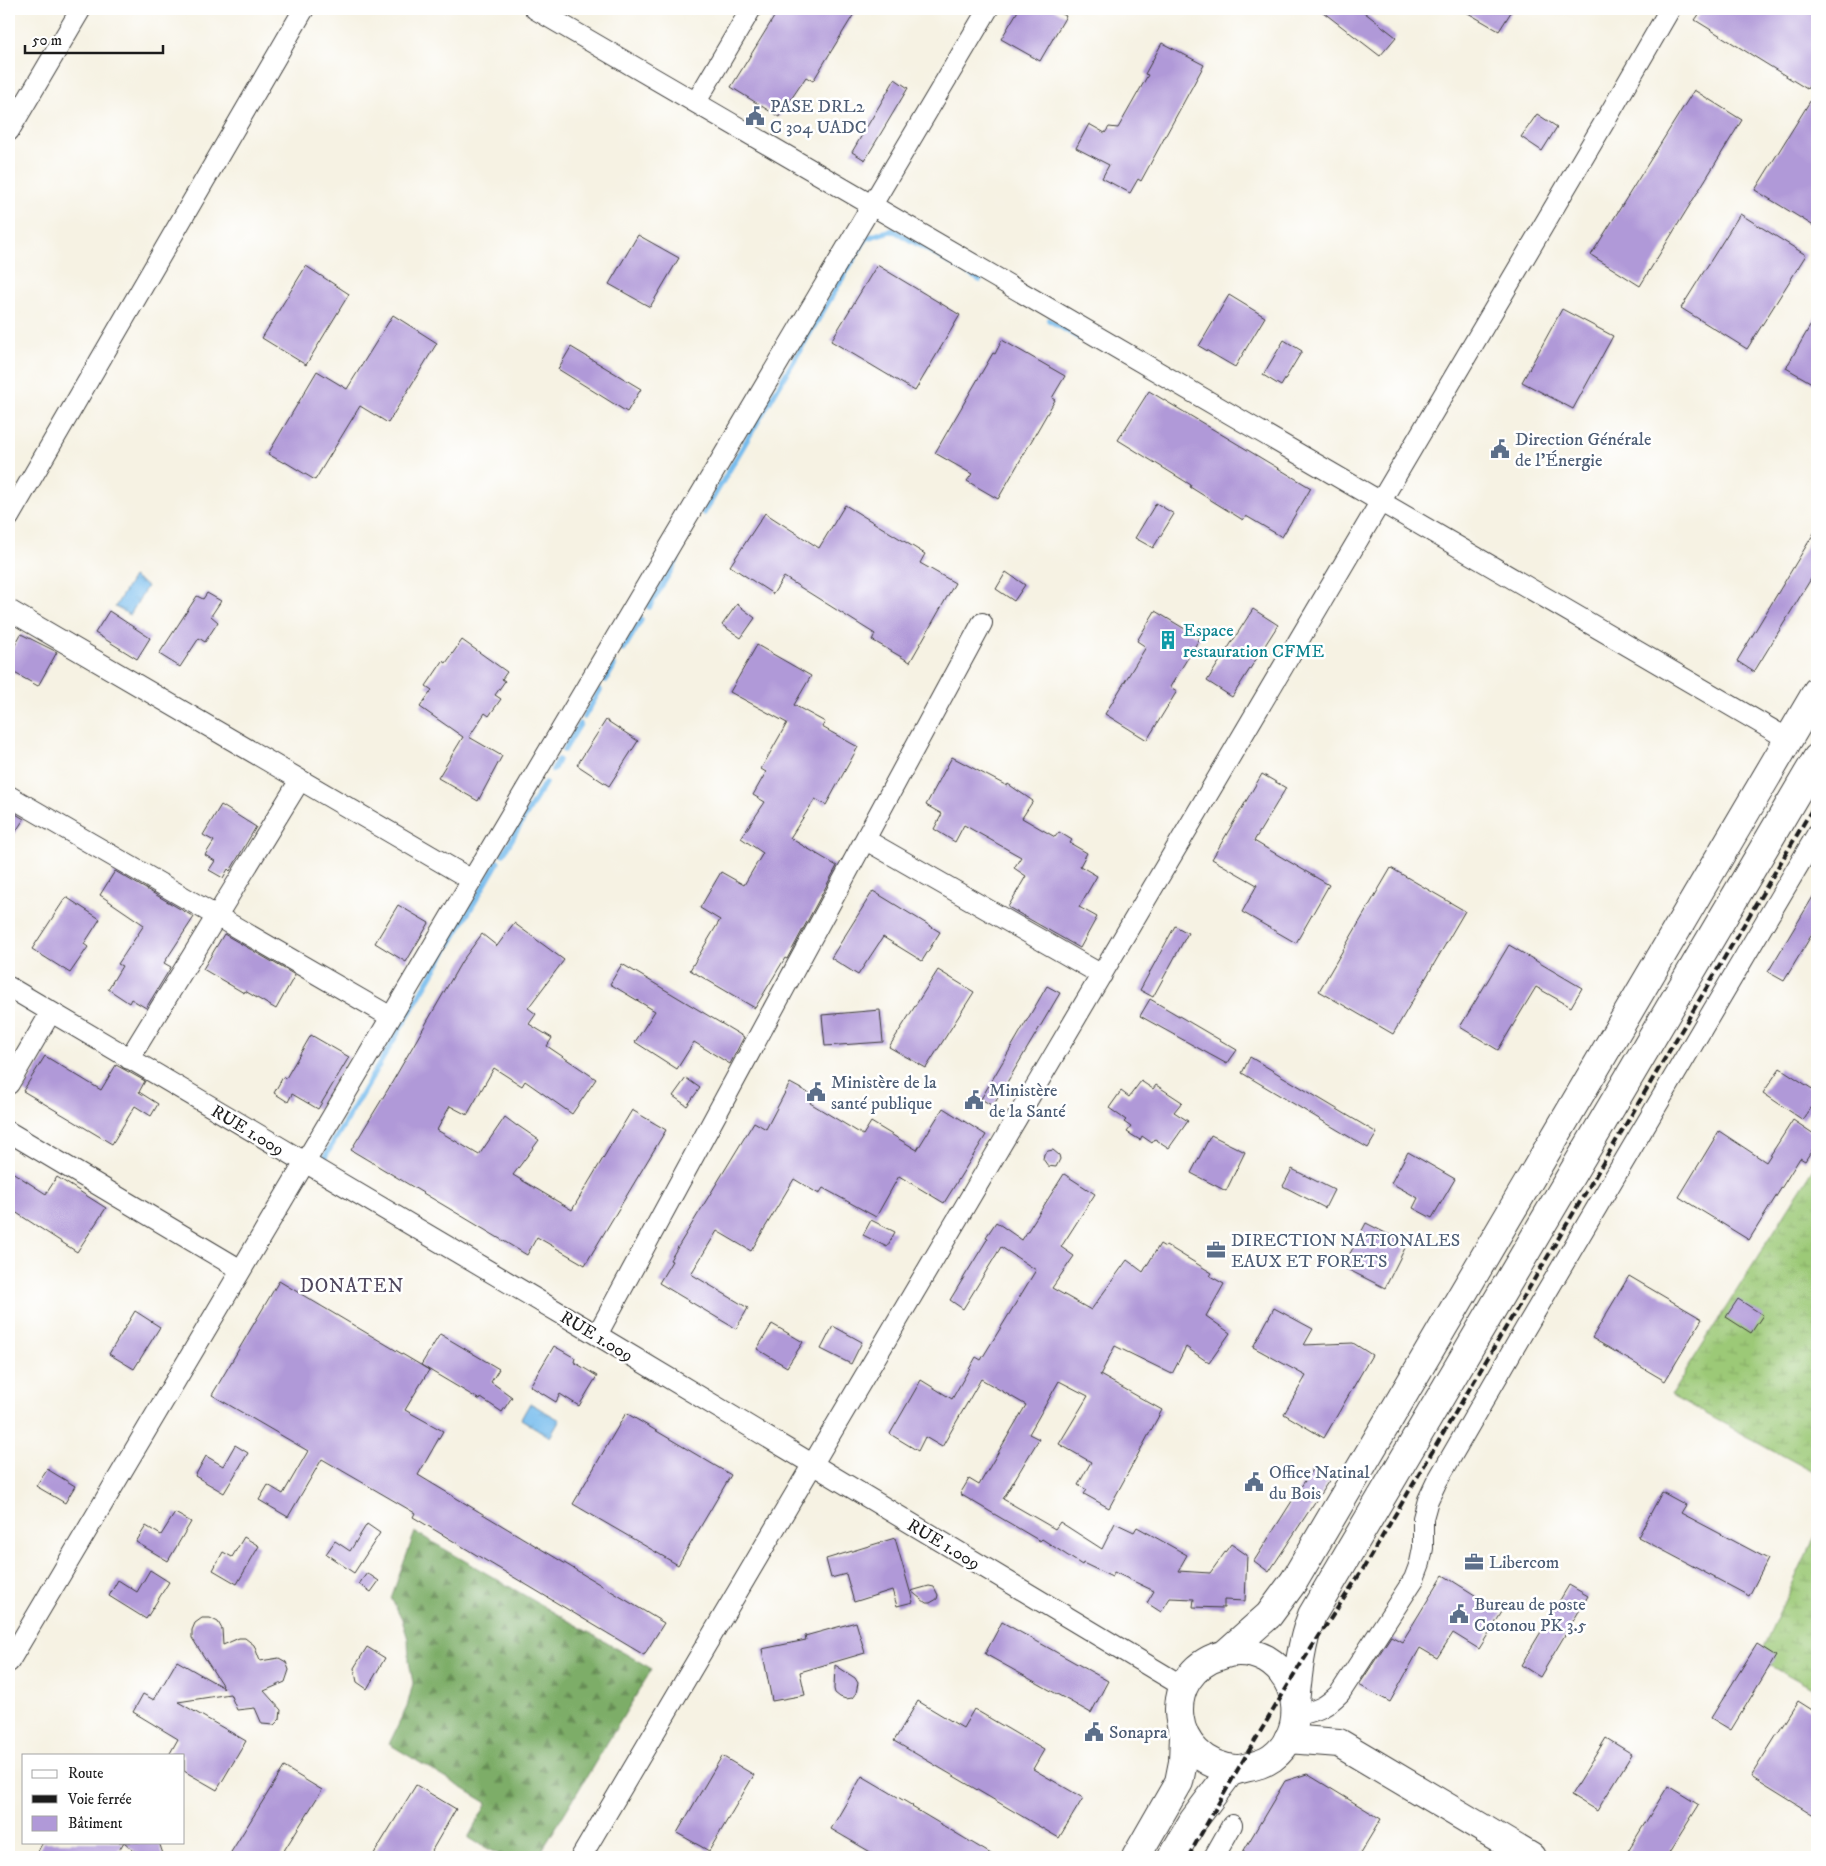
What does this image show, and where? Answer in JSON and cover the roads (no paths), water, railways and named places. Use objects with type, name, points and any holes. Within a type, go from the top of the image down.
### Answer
[{"type":"main road","points":[[1225,1654],[1269,1615],[1294,1581],[1817,691]]},
{"type":"main road","points":[[1184,1735],[1192,1749],[1205,1760],[1220,1767],[1251,1768],[1263,1763],[1280,1750],[1293,1719],[1302,1649],[1312,1615],[1817,759]]},
{"type":"main road","points":[[1136,1857],[1179,1782],[1183,1762],[1184,1735],[1179,1711],[1184,1687],[1188,1679],[1200,1666],[1208,1660],[1225,1654],[1244,1653],[1268,1660],[1286,1678],[1292,1690],[1293,1719]]},
{"type":"main road","points":[[1293,1719],[1339,1743],[1530,1857]]},
{"type":"main road","points":[[1172,1857],[1193,1821],[1213,1793],[1229,1773],[1236,1769]]},
{"type":"street","points":[[9,131],[81,9]]},
{"type":"street","points":[[9,517],[304,9]]},
{"type":"street","points":[[535,9],[1788,739]]},
{"type":"street","points":[[696,102],[751,9]]},
{"type":"street","points":[[9,1662],[988,9]]},
{"type":"street","points":[[582,1857],[1670,9]]},
{"type":"street","points":[[9,610],[472,880]]},
{"type":"street","points":[[597,1335],[982,623]]},
{"type":"street","points":[[129,1059],[300,780]]},
{"type":"street","points":[[9,796],[391,1017]]},
{"type":"street","points":[[1293,1719],[1328,1705],[1340,1693],[1414,1579],[1423,1548],[1423,1518],[1428,1500],[1436,1483],[1817,834]]},
{"type":"street","points":[[866,840],[1102,975]]},
{"type":"street","name":"RUE 1.009","points":[[9,987],[597,1335],[812,1466],[1184,1687]]},
{"type":"street","points":[[9,1084],[52,1012]]},
{"type":"street","points":[[9,1132],[241,1270]]},
{"type":"street","points":[[1214,1857],[1232,1826]]},
{"type":"water","points":[[133,577],[147,586],[130,615],[115,607]]},
{"type":"water","points":[[530,1403],[560,1420],[550,1437],[521,1419]]},
{"type":"waterway","points":[[704,513],[866,238],[893,230],[980,280]]},
{"type":"waterway","points":[[1049,320],[1079,338]]},
{"type":"waterway","points":[[649,607],[677,560]]},
{"type":"waterway","points":[[623,650],[641,620]]},
{"type":"waterway","points":[[606,680],[614,666]]},
{"type":"waterway","points":[[584,717],[600,690]]},
{"type":"waterway","points":[[564,750],[580,724]]},
{"type":"waterway","points":[[553,770],[558,760]]},
{"type":"waterway","points":[[503,854],[545,783]]},
{"type":"waterway","points":[[323,1160],[498,862]]},
{"type":"railway","points":[[1188,1857],[1299,1667],[1363,1569],[1817,801]]},
{"type":"place","name":"PASE DRL2 C 304 UADC","points":[[755,116]]},
{"type":"place","name":"Direction Générale de l'Énergie","points":[[1500,449]]},
{"type":"place","name":"Espace restauration CFME","points":[[1168,640]]},
{"type":"place","name":"Ministère de la santé publique","points":[[816,1092]]},
{"type":"place","name":"Ministère de la Santé","points":[[974,1100]]},
{"type":"place","name":"DIRECTION NATIONALES EAUX ET FORETS","points":[[1216,1250]]},
{"type":"place","name":"Office Natinal du Bois","points":[[1254,1482]]},
{"type":"place","name":"Libercom","points":[[1474,1562]]},
{"type":"place","name":"Bureau de poste Cotonou PK 3.5","points":[[1459,1614]]},
{"type":"place","name":"Sonapra","points":[[1094,1732]]},
{"type":"district","name":"DONATEN","points":[[352,1285]]}]
